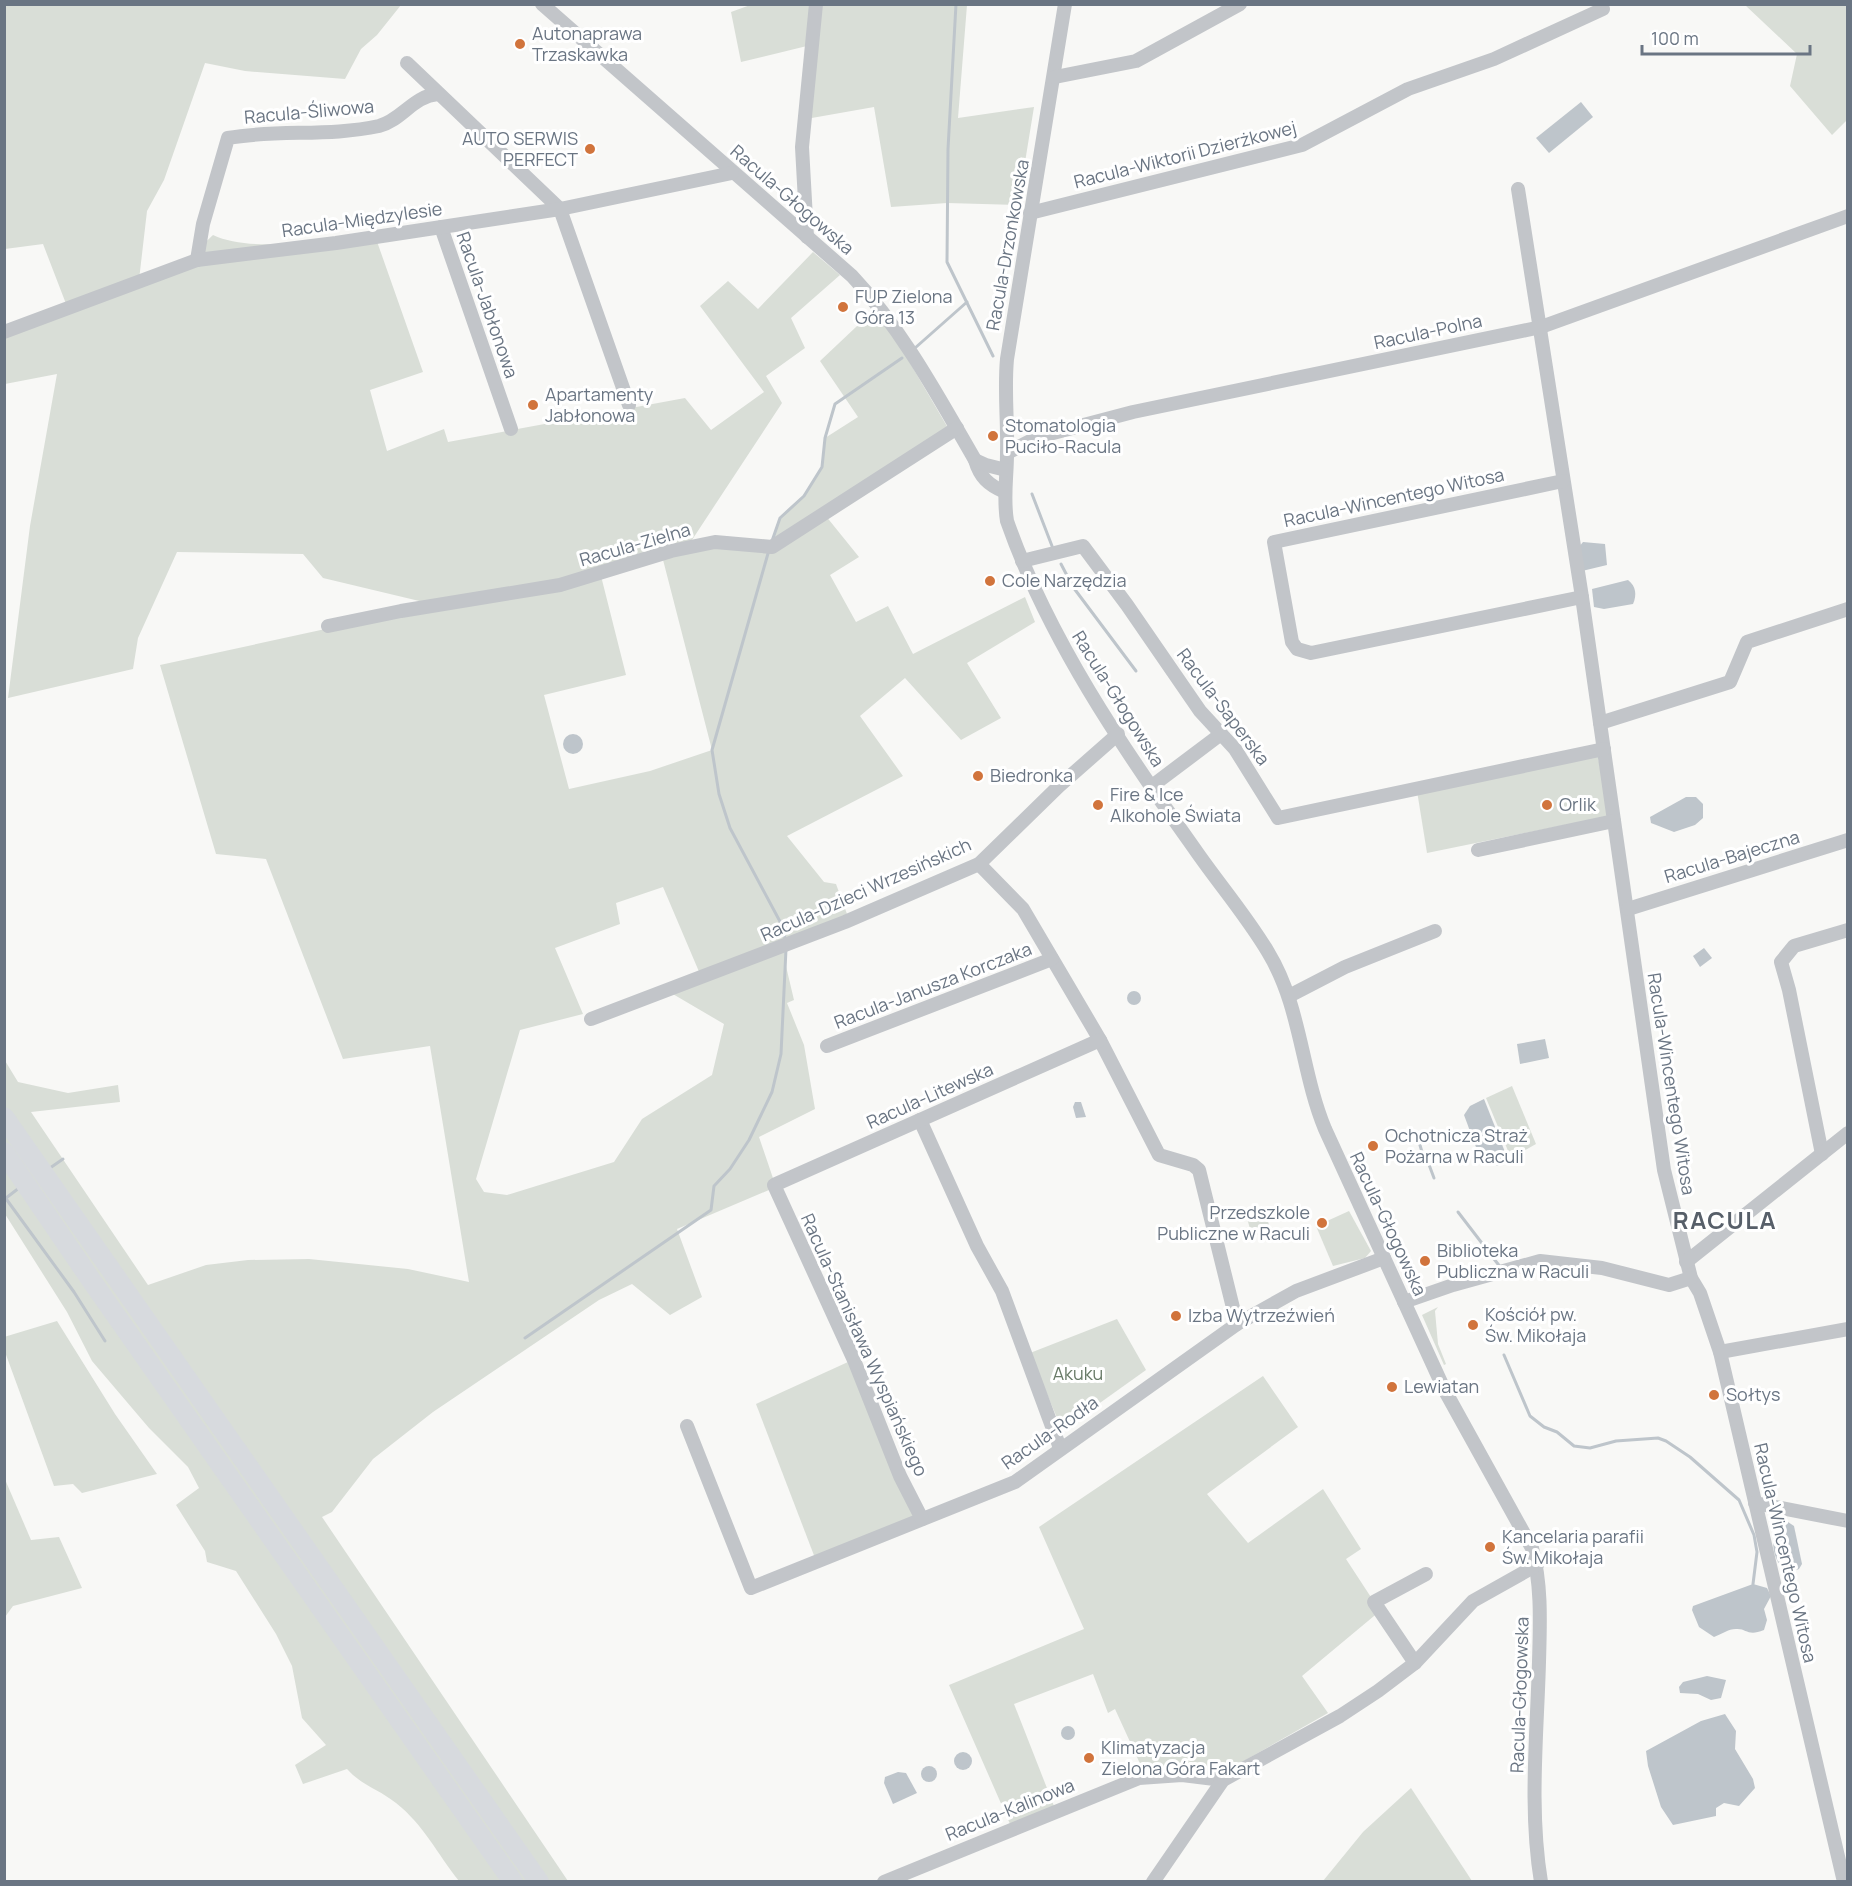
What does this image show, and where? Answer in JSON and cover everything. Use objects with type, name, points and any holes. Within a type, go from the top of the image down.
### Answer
[{"type":"highway","points":[[5,1117],[539,1881]]},
{"type":"highway","points":[[4,1152],[91,1280],[513,1881]]},
{"type":"street","name":"Racula-Głogowska","points":[[542,4],[807,237],[872,298],[924,372],[975,459],[979,473],[987,483],[1005,492],[1007,521],[1022,561],[1052,627],[1152,786],[1269,953],[1289,996],[1318,1112],[1465,1431],[1525,1532],[1537,1565],[1540,1620],[1535,1825],[1540,1881]]},
{"type":"street","points":[[807,237],[802,147],[816,4]]},
{"type":"street","name":"Racula-Drzonkowska","points":[[1005,492],[1007,359],[1030,213],[1055,77],[1065,4]]},
{"type":"street","points":[[1055,77],[1136,61],[1240,4]]},
{"type":"street","name":"Racula-Wiktorii Dzierżkowej","points":[[1030,213],[1302,145],[1408,89],[1494,59],[1603,9],[1601,4]]},
{"type":"street","points":[[407,63],[560,209],[629,405]]},
{"type":"street","name":"Racula-Śliwowa","points":[[197,260],[203,224],[228,138],[258,132],[292,134],[381,125],[418,98],[438,94]]},
{"type":"street","name":"Racula-Międzylesie","points":[[4,332],[197,260],[560,209],[732,173]]},
{"type":"street","name":"Racula-Wincentego Witosa","points":[[1518,189],[1582,597],[1664,1170],[1686,1262],[1691,1278],[1700,1293],[1720,1352],[1844,1881]]},
{"type":"street","name":"Racula-Polna","points":[[1007,453],[1038,437],[1133,412],[1541,327],[1848,216]]},
{"type":"street","name":"Racula-Jabłonowa","points":[[441,227],[511,429]]},
{"type":"street","name":"Racula-Zielna","points":[[328,626],[401,611],[560,585],[671,551],[715,542],[769,547],[957,428]]},
{"type":"street","points":[[975,459],[986,465],[1006,470]]},
{"type":"street","name":"Racula-Wincentego Witosa","points":[[1563,481],[1274,542],[1292,642],[1303,652],[1311,653],[1582,597]]},
{"type":"street","name":"Racula-Saperska","points":[[1022,561],[1083,546],[1200,711],[1236,749],[1276,816],[1282,819],[1604,749]]},
{"type":"street","points":[[1600,723],[1730,682],[1747,642],[1848,609]]},
{"type":"street","name":"Racula-Dzieci Wrzesińskich","points":[[591,1019],[846,922],[979,864],[1059,786],[1118,734]]},
{"type":"street","points":[[1152,786],[1221,734]]},
{"type":"street","points":[[1478,850],[1614,821]]},
{"type":"street","name":"Racula-Bajeczna","points":[[1628,909],[1848,840]]},
{"type":"street","name":"Racula-Janusza Korczaka","points":[[979,864],[1023,909],[1100,1040],[1159,1155],[1193,1165],[1199,1170],[1237,1324]]},
{"type":"street","points":[[1821,1154],[1789,990],[1780,962],[1794,946],[1848,930]]},
{"type":"street","points":[[1289,996],[1345,967],[1435,931]]},
{"type":"street","name":"Racula-Janusza Korczaka","points":[[826,1046],[1052,959]]},
{"type":"street","name":"Racula-Litewska","points":[[774,1185],[1100,1040]]},
{"type":"street","points":[[920,1120],[977,1246],[1002,1291],[1060,1448]]},
{"type":"street","points":[[1686,1262],[1848,1133]]},
{"type":"street","name":"Racula-Stanisława Wyspiańskiego","points":[[774,1185],[854,1360],[900,1476],[922,1519]]},
{"type":"street","name":"Racula-Rodła","points":[[687,1426],[752,1588],[1015,1482],[1237,1324],[1296,1291],[1384,1258]]},
{"type":"street","points":[[1404,1302],[1453,1285],[1540,1261],[1602,1269],[1669,1285],[1691,1278]]},
{"type":"street","points":[[1720,1352],[1848,1329]]},
{"type":"street","points":[[1755,1503],[1848,1521]]},
{"type":"street","points":[[1153,1881],[1223,1780],[1340,1716],[1415,1663],[1473,1601],[1537,1565]]},
{"type":"street","points":[[1415,1663],[1374,1602],[1426,1574]]},
{"type":"street","name":"Racula-Kalinowa","points":[[884,1881],[1139,1778],[1182,1774],[1223,1780]]},
{"type":"green space","points":[[753,4],[967,5],[958,118],[1034,107],[1018,205],[947,203],[891,207],[874,107],[806,119],[811,45],[741,62],[731,12]]},
{"type":"green space","points":[[5,5],[401,5],[377,35],[361,49],[345,79],[245,71],[205,63],[164,180],[147,211],[139,280],[191,256],[213,235],[249,244],[270,244],[374,233],[423,372],[370,390],[387,451],[444,429],[448,442],[685,398],[711,430],[764,392],[700,306],[728,281],[758,309],[813,252],[840,275],[791,318],[805,348],[766,376],[782,403],[690,543],[770,546],[780,518],[804,496],[822,467],[825,438],[858,417],[820,361],[874,310],[896,339],[948,428],[821,510],[859,557],[830,575],[856,622],[888,606],[913,654],[1025,597],[1035,622],[967,663],[1001,718],[961,740],[905,678],[860,716],[903,776],[787,836],[824,882],[836,884],[847,914],[786,943],[785,962],[794,1000],[787,1003],[804,1045],[815,1109],[759,1137],[776,1187],[677,1229],[702,1297],[670,1315],[632,1284],[599,1300],[433,1412],[373,1459],[332,1512],[322,1517],[568,1881],[459,1881],[423,1830],[406,1812],[390,1798],[358,1779],[347,1769],[303,1784],[295,1765],[326,1745],[302,1718],[292,1666],[276,1634],[236,1571],[207,1562],[205,1551],[176,1505],[199,1488],[188,1467],[149,1428],[92,1361],[67,1312],[5,1214],[4,1059],[18,1082],[68,1093],[118,1085],[120,1102],[31,1112],[148,1285],[206,1265],[248,1260],[309,1259],[408,1269],[469,1282],[430,1046],[343,1059],[266,859],[216,854],[160,665],[436,605],[323,578],[303,554],[177,552],[138,638],[133,669],[8,698],[30,526],[57,374],[5,384],[5,331],[68,309],[43,244],[5,249]],"holes":[[[661,552],[712,750],[650,771],[569,789],[544,695],[626,675],[600,572]],[[663,887],[700,974],[666,990],[724,1024],[712,1075],[642,1119],[614,1162],[507,1195],[484,1192],[476,1179],[520,1030],[583,1014],[555,948],[620,924],[616,903]]]},
{"type":"green space","points":[[1745,5],[1847,5],[1847,120],[1832,135],[1790,86],[1797,54]]},
{"type":"green space","points":[[1582,757],[1598,757],[1609,816],[1427,853],[1417,791]]},
{"type":"green space","points":[[1512,1086],[1536,1144],[1511,1158],[1486,1098]]},
{"type":"green space","points":[[1263,1206],[1271,1231],[1252,1236],[1245,1211]]},
{"type":"green space","points":[[1349,1211],[1371,1251],[1365,1258],[1333,1266],[1316,1226]]},
{"type":"green space","points":[[1438,1307],[1435,1311],[1438,1344],[1446,1364],[1444,1365],[1422,1315]]},
{"type":"green space","name":"Akuku","points":[[1117,1319],[1146,1370],[1062,1430],[1030,1353]]},
{"type":"green space","points":[[57,1321],[115,1414],[157,1474],[82,1493],[73,1484],[54,1486],[5,1352],[4,1337]]},
{"type":"green space","points":[[848,1362],[916,1516],[815,1558],[756,1404]]},
{"type":"green space","points":[[1263,1376],[1298,1427],[1207,1494],[1248,1543],[1323,1489],[1361,1549],[1346,1559],[1380,1611],[1302,1676],[1328,1713],[1221,1774],[1142,1768],[1115,1709],[1108,1713],[1093,1674],[1014,1704],[1054,1806],[1010,1824],[949,1685],[1084,1629],[1039,1527]]},
{"type":"green space","points":[[4,1477],[31,1540],[59,1537],[82,1588],[13,1606],[5,1617]]},
{"type":"green space","points":[[1411,1788],[1472,1881],[1323,1881],[1363,1832]]},
{"type":"shaded area","points":[[1581,102],[1593,117],[1549,153],[1536,138]]},
{"type":"shaded area","points":[[1583,542],[1605,544],[1607,565],[1582,571],[1579,547]]},
{"type":"shaded area","points":[[1628,580],[1635,591],[1633,604],[1604,609],[1594,607],[1592,589]]},
{"type":"shaded area","points":[[569,734],[577,734],[583,740],[583,748],[577,754],[569,754],[563,748],[563,740]]},
{"type":"shaded area","points":[[1686,797],[1696,797],[1703,804],[1703,818],[1695,825],[1674,832],[1651,823],[1650,817]]},
{"type":"shaded area","points":[[1704,948],[1712,958],[1700,967],[1693,956]]},
{"type":"shaded area","points":[[1131,991],[1137,991],[1141,998],[1137,1005],[1131,1005],[1127,1001],[1127,995]]},
{"type":"shaded area","points":[[1545,1039],[1549,1058],[1520,1064],[1517,1044]]},
{"type":"shaded area","points":[[1484,1099],[1505,1152],[1498,1166],[1480,1158],[1464,1115],[1470,1106]]},
{"type":"shaded area","points":[[1075,1102],[1081,1102],[1086,1117],[1076,1118],[1073,1107]]},
{"type":"shaded area","points":[[1780,1521],[1794,1526],[1802,1564],[1799,1569],[1790,1570],[1783,1567],[1774,1553],[1774,1535]]},
{"type":"shaded area","points":[[1753,1584],[1767,1588],[1771,1596],[1764,1609],[1767,1620],[1764,1630],[1754,1633],[1733,1629],[1714,1637],[1699,1627],[1692,1610],[1693,1606]]},
{"type":"shaded area","points":[[1707,1676],[1726,1680],[1721,1698],[1711,1700],[1698,1694],[1680,1693],[1679,1687],[1683,1682]]},
{"type":"shaded area","points":[[1725,1714],[1736,1731],[1735,1749],[1753,1779],[1755,1788],[1739,1806],[1724,1803],[1716,1808],[1716,1816],[1673,1825],[1661,1807],[1648,1766],[1646,1751],[1701,1721]]},
{"type":"shaded area","points":[[1065,1726],[1071,1726],[1075,1733],[1071,1740],[1065,1740],[1061,1736],[1061,1730]]},
{"type":"shaded area","points":[[963,1752],[969,1755],[972,1761],[969,1767],[963,1770],[957,1767],[954,1761],[957,1755]]},
{"type":"shaded area","points":[[929,1766],[935,1768],[937,1774],[935,1780],[929,1782],[923,1780],[921,1774],[923,1768]]},
{"type":"shaded area","points":[[898,1772],[906,1773],[917,1793],[893,1804],[884,1783],[885,1777]]},
{"type":"waterway","points":[[956,4],[948,149],[947,262],[993,356]]},
{"type":"waterway","points":[[915,348],[967,302]]},
{"type":"waterway","points":[[772,541],[780,518],[804,496],[822,467],[825,438],[835,404],[902,358]]},
{"type":"waterway","points":[[1032,494],[1052,546]]},
{"type":"waterway","points":[[769,550],[712,750],[719,794],[730,828],[784,929],[785,940]]},
{"type":"waterway","points":[[1061,564],[1073,587],[1136,671]]},
{"type":"waterway","points":[[525,1338],[711,1210],[714,1186],[730,1169],[749,1140],[772,1092],[781,1054],[786,949]]},
{"type":"waterway","points":[[1417,1135],[1422,1152]]},
{"type":"waterway","points":[[50,1168],[63,1159]]},
{"type":"waterway","points":[[1428,1162],[1434,1178]]},
{"type":"waterway","points":[[6,1198],[19,1188]]},
{"type":"waterway","points":[[4,1196],[74,1292],[105,1341]]},
{"type":"waterway","points":[[1458,1212],[1501,1268]]},
{"type":"waterway","points":[[1504,1355],[1530,1416],[1544,1427],[1557,1432],[1574,1446],[1590,1448],[1616,1441],[1658,1438],[1690,1457],[1739,1500],[1754,1535],[1757,1552],[1753,1584]]},
{"type":"place","name":"Autonaprawa Trzaskawka","points":[[520,44]]},
{"type":"place","name":"AUTO SERWIS PERFECT","points":[[590,149]]},
{"type":"place","name":"FUP Zielona Góra 13","points":[[843,307]]},
{"type":"place","name":"Apartamenty Jabłonowa","points":[[533,405]]},
{"type":"place","name":"Stomatologia Puciło-Racula","points":[[993,436]]},
{"type":"place","name":"Cole Narzędzia","points":[[990,581]]},
{"type":"place","name":"Biedronka","points":[[978,776]]},
{"type":"place","name":"Fire & Ice Alkohole Świata","points":[[1098,805]]},
{"type":"place","name":"Orlik","points":[[1547,805]]},
{"type":"place","name":"Ochotnicza Straż Pożarna w Raculi","points":[[1373,1146]]},
{"type":"place","name":"Przedszkole Publiczne w Raculi","points":[[1322,1223]]},
{"type":"place","name":"Biblioteka Publiczna w Raculi","points":[[1425,1261]]},
{"type":"place","name":"Izba Wytrzeźwień","points":[[1176,1316]]},
{"type":"place","name":"Kościół pw. Św. Mikołaja","points":[[1473,1325]]},
{"type":"place","name":"Lewiatan","points":[[1392,1387]]},
{"type":"place","name":"Sołtys","points":[[1714,1395]]},
{"type":"place","name":"Kancelaria parafii Św. Mikołaja","points":[[1490,1547]]},
{"type":"place","name":"Klimatyzacja Zielona Góra Fakart","points":[[1089,1758]]},
{"type":"district","name":"RACULA","points":[[1725,1221]]}]
